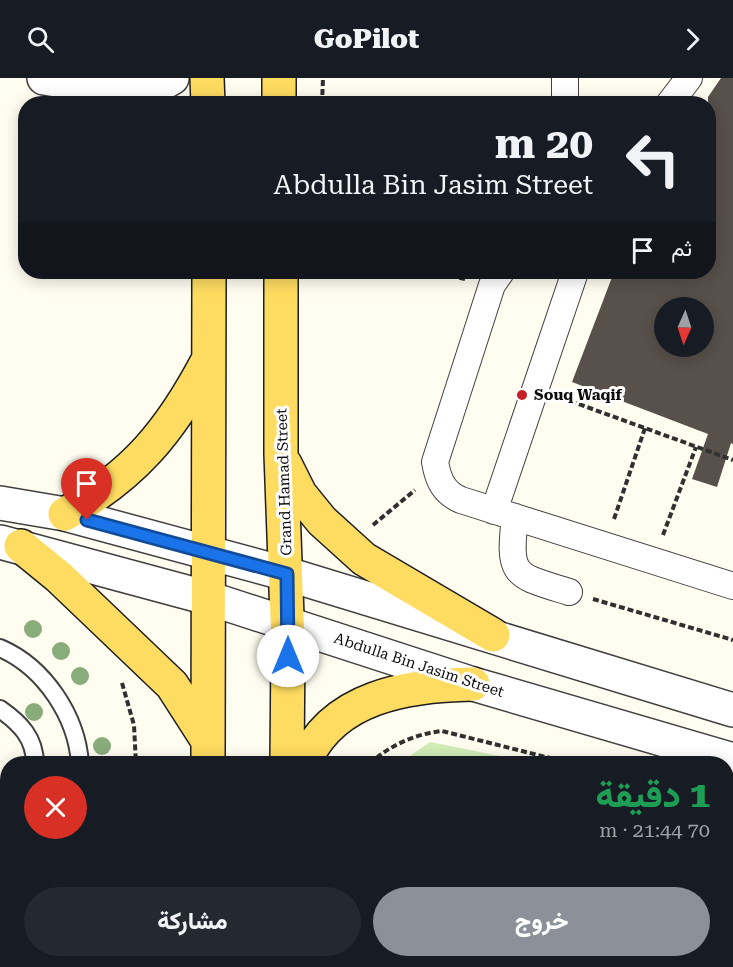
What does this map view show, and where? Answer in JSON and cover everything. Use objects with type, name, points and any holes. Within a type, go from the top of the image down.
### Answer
[{"type":"main road","points":[[207,78],[208,96]]},
{"type":"main road","points":[[279,78],[279,96]]},
{"type":"main road","points":[[208,752],[209,279]]},
{"type":"main road","name":"Grand Hamad Street","points":[[281,279],[281,454],[288,623],[287,756]]},
{"type":"main road","points":[[65,514],[102,493],[128,471],[160,437],[187,400],[209,358]]},
{"type":"main road","points":[[281,454],[300,494],[347,546],[364,559],[493,635]]},
{"type":"main road","points":[[10,544],[59,577],[172,685],[208,752]]},
{"type":"main road","points":[[307,756],[322,733],[348,711],[372,699],[396,690],[441,684],[473,684]]},
{"type":"street","points":[[45,78],[131,91],[159,86],[172,78]]},
{"type":"street","points":[[565,96],[566,78]]},
{"type":"street","points":[[675,96],[689,78]]},
{"type":"street","points":[[496,279],[492,285],[435,462],[436,472],[451,496],[733,586]]},
{"type":"street","points":[[570,592],[530,580],[517,571],[505,514],[536,388],[572,279]]},
{"type":"street","points":[[0,503],[65,514],[287,574],[733,710]]},
{"type":"street","name":"Abdulla Bin Jasim Street","points":[[10,544],[208,598],[473,684],[719,756]]},
{"type":"lane","points":[[0,648],[30,667],[49,686],[64,709],[75,734],[79,756]]},
{"type":"lane","points":[[0,709],[16,721],[29,736],[35,756]]},
{"type":"path","points":[[322,96],[323,78]]},
{"type":"path","points":[[536,388],[733,460]]},
{"type":"path","points":[[605,545],[645,428]]},
{"type":"path","points":[[653,561],[696,447]]},
{"type":"path","points":[[347,546],[436,472]]},
{"type":"path","points":[[570,592],[733,640]]},
{"type":"path","points":[[120,676],[134,725],[136,756]]},
{"type":"path","points":[[382,756],[400,744],[423,734],[442,731],[542,756]]},
{"type":"green space","points":[[430,742],[500,756],[410,756]]},
{"type":"building","points":[[721,78],[733,78],[733,444],[731,443],[717,487],[692,479],[708,434],[572,382],[611,279],[716,279],[716,96],[709,96]]},
{"type":"place","name":"Souq Waqif","points":[[522,395]]},
{"type":"route","points":[[87,520],[287,574],[288,656]]}]
